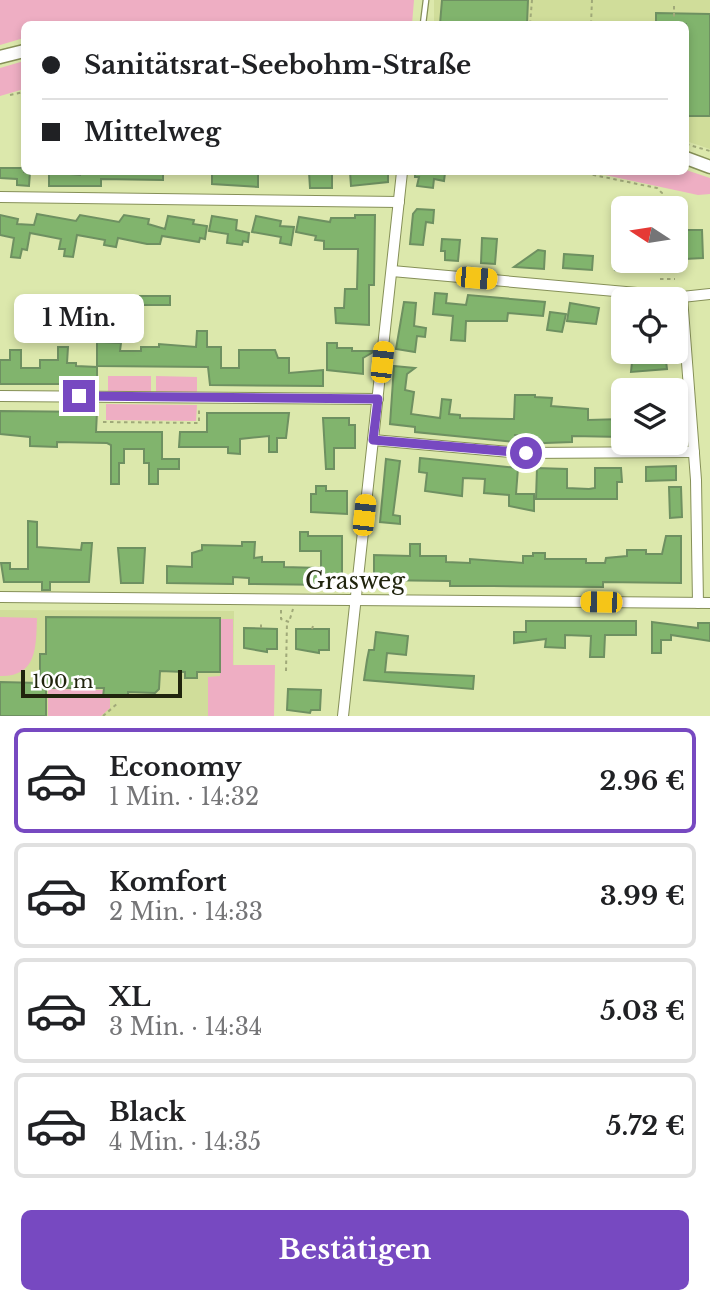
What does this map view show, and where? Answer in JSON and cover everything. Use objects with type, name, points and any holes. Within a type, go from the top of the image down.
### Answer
[{"type":"street","points":[[0,57],[21,52]]},
{"type":"street","points":[[689,159],[710,167]]},
{"type":"street","points":[[343,716],[402,175]]},
{"type":"street","points":[[0,198],[399,202]]},
{"type":"street","points":[[392,271],[611,291]]},
{"type":"street","points":[[688,296],[710,294]]},
{"type":"street","points":[[687,364],[694,452],[698,603]]},
{"type":"street","points":[[0,396],[378,399]]},
{"type":"street","points":[[373,440],[521,453],[694,452]]},
{"type":"street","name":"Grasweg","points":[[0,597],[710,603]]},
{"type":"lane","points":[[423,21],[426,0]]},
{"type":"path","points":[[530,21],[532,0]]},
{"type":"path","points":[[592,0],[592,21]]},
{"type":"path","points":[[674,6],[674,17]]},
{"type":"path","points":[[10,95],[21,93]]},
{"type":"path","points":[[689,145],[710,151]]},
{"type":"path","points":[[594,175],[657,188],[662,196]]},
{"type":"path","points":[[660,279],[675,279]]},
{"type":"path","points":[[103,422],[199,422],[199,403]]},
{"type":"path","points":[[281,609],[281,619],[287,622]]},
{"type":"path","points":[[287,622],[292,619],[293,610]]},
{"type":"path","points":[[286,671],[287,622]]},
{"type":"path","points":[[103,716],[118,703]]},
{"type":"shaded area","points":[[0,0],[414,0],[412,21],[21,21],[21,39],[0,45]]},
{"type":"shaded area","points":[[434,0],[710,0],[710,149],[689,142],[689,21],[434,21]]},
{"type":"shaded area","points":[[21,62],[21,90],[0,96],[0,68]]},
{"type":"shaded area","points":[[689,171],[710,178],[710,194],[698,195],[605,175],[689,175]]},
{"type":"shaded area","points":[[108,376],[151,376],[151,392],[108,391]]},
{"type":"shaded area","points":[[156,376],[197,377],[197,392],[156,392]]},
{"type":"shaded area","points":[[106,404],[197,405],[196,421],[106,420]]},
{"type":"shaded area","points":[[0,610],[234,611],[233,716],[0,716]]},
{"type":"shaded area","points":[[0,617],[37,618],[32,658],[28,666],[12,675],[0,676]]},
{"type":"shaded area","points":[[220,619],[233,619],[233,665],[275,665],[274,716],[208,716],[208,677],[220,676]]},
{"type":"shaded area","points":[[48,689],[103,690],[103,698],[110,698],[110,708],[101,716],[48,716]]},
{"type":"building","points":[[442,0],[528,0],[527,21],[440,21]]},
{"type":"building","points":[[656,13],[710,14],[710,116],[689,116],[689,21],[656,21]]},
{"type":"building","points":[[0,168],[21,168],[21,175],[30,175],[29,186],[17,185],[17,179],[0,178]]},
{"type":"building","points":[[49,175],[163,175],[163,180],[101,179],[101,186],[49,186]]},
{"type":"building","points":[[212,175],[258,175],[258,187],[212,184]]},
{"type":"building","points":[[309,175],[332,175],[332,188],[310,188]]},
{"type":"building","points":[[350,175],[388,175],[388,182],[351,186]]},
{"type":"building","points":[[445,175],[444,181],[434,179],[433,188],[417,186],[419,177],[415,177]]},
{"type":"building","points":[[417,209],[434,210],[433,223],[426,222],[423,245],[410,244],[413,214]]},
{"type":"building","points":[[37,214],[76,221],[80,215],[119,222],[124,215],[149,219],[148,224],[165,229],[168,216],[194,220],[193,224],[207,226],[205,239],[200,238],[199,242],[162,236],[160,244],[147,244],[118,238],[116,247],[104,245],[105,240],[77,235],[73,257],[64,256],[65,249],[59,249],[61,239],[30,233],[27,250],[22,249],[20,258],[11,257],[14,238],[0,235],[0,215],[18,219],[17,224],[34,225]]},
{"type":"building","points":[[355,215],[375,215],[374,285],[369,285],[369,325],[336,323],[335,308],[344,308],[345,289],[357,289],[358,249],[324,249],[324,241],[315,240],[316,236],[296,232],[299,217],[330,222],[331,218],[355,218]]},
{"type":"building","points":[[212,216],[237,220],[236,230],[249,233],[248,242],[243,241],[242,245],[227,243],[228,234],[209,231]]},
{"type":"building","points":[[256,216],[281,221],[280,226],[294,227],[291,245],[280,243],[281,237],[252,232]]},
{"type":"building","points":[[688,230],[702,230],[703,258],[688,259]]},
{"type":"building","points":[[482,238],[497,239],[495,264],[481,263]]},
{"type":"building","points":[[442,239],[460,240],[458,261],[445,260],[445,251],[441,251]]},
{"type":"building","points":[[538,250],[545,251],[544,269],[514,267]]},
{"type":"building","points":[[564,254],[593,256],[592,270],[563,268]]},
{"type":"building","points":[[435,293],[447,294],[446,303],[466,305],[468,295],[545,302],[543,316],[508,313],[507,321],[466,321],[465,341],[451,340],[453,316],[433,314]]},
{"type":"building","points":[[140,296],[170,296],[170,305],[140,305]]},
{"type":"building","points":[[404,302],[416,303],[414,326],[426,328],[425,337],[417,336],[415,352],[396,349]]},
{"type":"building","points":[[570,303],[599,308],[596,324],[567,321]]},
{"type":"building","points":[[550,312],[566,314],[562,332],[547,330]]},
{"type":"building","points":[[197,331],[207,331],[207,347],[221,347],[221,368],[239,368],[239,350],[275,350],[278,358],[289,358],[289,373],[323,370],[323,386],[210,385],[208,367],[97,366],[97,342],[121,343],[120,351],[141,351],[141,347],[159,347],[159,344],[196,347]]},
{"type":"building","points":[[327,343],[337,343],[337,348],[352,348],[352,351],[375,351],[363,358],[363,374],[327,370]]},
{"type":"building","points":[[58,347],[68,347],[67,363],[97,367],[97,384],[0,384],[0,360],[10,360],[10,350],[21,350],[21,368],[40,368],[40,360],[58,360]]},
{"type":"building","points":[[632,364],[666,364],[667,369],[631,372]]},
{"type":"building","points":[[394,366],[415,368],[407,374],[405,390],[414,392],[411,414],[440,418],[442,399],[451,400],[449,414],[460,415],[460,418],[514,419],[515,395],[535,395],[552,398],[551,406],[588,409],[588,420],[611,419],[611,437],[572,436],[572,442],[545,443],[531,442],[532,436],[515,435],[514,442],[415,432],[415,427],[390,424]]},
{"type":"building","points":[[0,411],[97,412],[96,432],[162,432],[162,459],[179,459],[179,469],[158,469],[158,484],[149,484],[149,463],[144,463],[144,449],[124,449],[124,463],[119,463],[119,484],[111,484],[111,445],[57,442],[57,447],[30,446],[30,437],[0,434]]},
{"type":"building","points":[[207,413],[289,413],[286,438],[277,438],[277,452],[269,452],[269,436],[240,439],[240,454],[228,453],[228,447],[179,447],[180,432],[207,432]]},
{"type":"building","points":[[323,418],[349,418],[349,425],[355,425],[355,448],[334,448],[334,469],[326,469]]},
{"type":"building","points":[[420,458],[518,468],[516,494],[534,494],[534,511],[509,506],[509,495],[484,493],[485,479],[463,478],[462,496],[425,491],[427,473],[419,472]]},
{"type":"building","points":[[386,459],[400,461],[393,515],[400,516],[400,524],[380,522]]},
{"type":"building","points":[[676,466],[676,480],[646,481],[646,467]]},
{"type":"building","points":[[537,468],[567,469],[567,488],[595,488],[595,468],[621,468],[622,482],[617,482],[617,499],[536,499]]},
{"type":"building","points":[[316,486],[326,486],[326,491],[347,491],[347,514],[311,512],[311,494],[316,494]]},
{"type":"building","points":[[669,487],[681,487],[682,517],[670,518]]},
{"type":"building","points":[[28,521],[37,522],[37,547],[81,550],[82,543],[92,543],[89,582],[50,582],[50,590],[42,590],[42,582],[4,582],[1,563],[10,563],[10,569],[28,569]]},
{"type":"building","points":[[300,532],[308,532],[308,536],[342,536],[342,580],[330,580],[331,585],[249,584],[249,578],[233,577],[233,584],[167,583],[167,566],[192,567],[192,553],[202,550],[202,545],[242,546],[242,542],[255,542],[254,558],[262,557],[262,562],[284,562],[284,567],[321,568],[321,551],[300,551]]},
{"type":"building","points":[[666,536],[681,536],[681,583],[603,582],[603,587],[450,586],[450,581],[374,580],[374,555],[410,556],[410,544],[420,544],[420,556],[446,556],[446,562],[470,563],[470,559],[523,563],[523,556],[545,553],[545,559],[586,559],[586,563],[605,563],[606,558],[627,556],[627,550],[646,550],[646,554],[662,554]]},
{"type":"building","points":[[118,548],[145,548],[143,583],[121,583]]},
{"type":"building","points":[[46,617],[220,618],[220,672],[197,672],[197,678],[185,678],[185,672],[160,671],[159,689],[155,693],[128,692],[128,697],[103,697],[104,688],[46,688],[46,716],[0,716],[0,682],[40,683],[40,654],[46,654]]},
{"type":"building","points":[[526,621],[636,621],[636,635],[605,635],[604,657],[590,657],[591,636],[565,635],[565,648],[545,647],[546,639],[514,643],[514,632],[526,632]]},
{"type":"building","points":[[652,622],[698,628],[698,623],[710,623],[710,641],[671,635],[671,640],[661,640],[661,653],[652,653]]},
{"type":"building","points":[[244,628],[277,629],[277,649],[267,649],[267,652],[244,648]]},
{"type":"building","points":[[296,629],[329,629],[329,650],[319,650],[319,653],[296,649]]},
{"type":"building","points":[[376,632],[408,636],[406,655],[387,653],[385,672],[474,676],[473,689],[364,680],[369,650],[374,650]]},
{"type":"building","points":[[288,689],[321,690],[320,710],[311,710],[310,713],[287,710]]},
{"type":"route","points":[[79,396],[378,399],[373,440],[526,453]]}]
